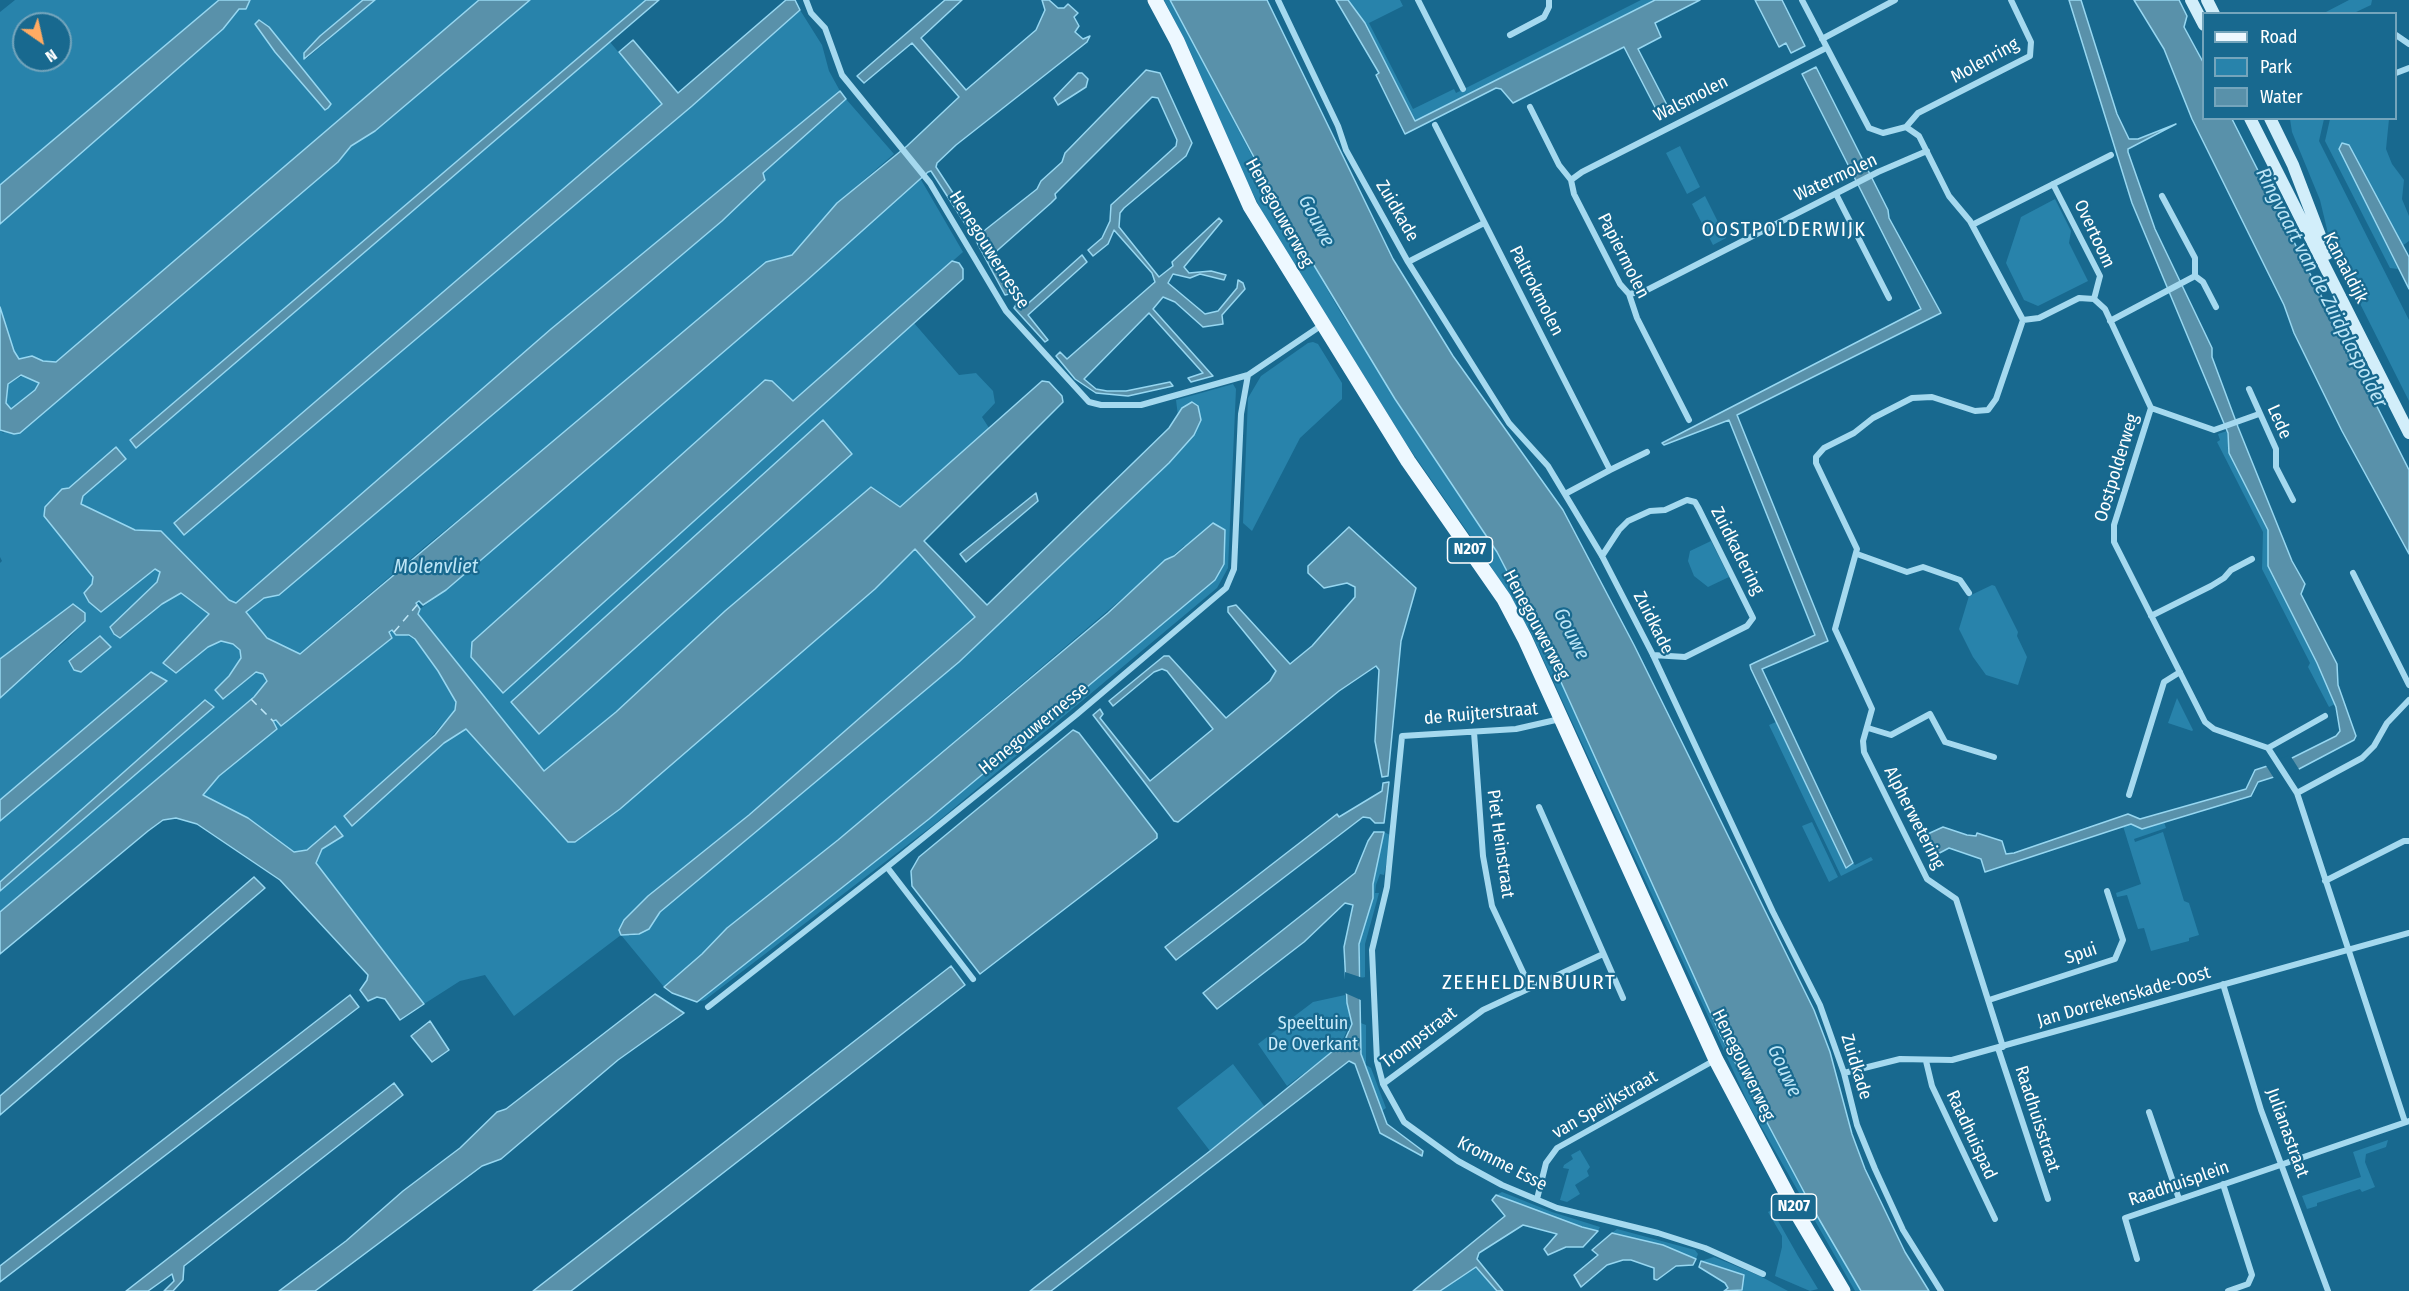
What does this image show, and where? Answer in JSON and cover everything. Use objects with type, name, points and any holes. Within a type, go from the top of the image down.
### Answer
[{"type":"main road","name":"Henegouwerweg","points":[[1155,0],[1177,41],[1250,206],[1408,461],[1504,599],[1562,718],[1716,1060],[1798,1215],[1843,1291]]},
{"type":"main road","points":[[2191,0],[2202,21]]},
{"type":"main road","name":"Kanaaldijk","points":[[2252,120],[2409,433]]},
{"type":"main road","name":"Kanaaldijk","points":[[2271,120],[2294,165],[2323,245],[2409,416]]},
{"type":"street","name":"Henegouwernesse","points":[[806,0],[811,13],[825,28],[842,75],[924,175],[1006,311],[1089,402],[1108,406],[1141,405],[1248,375],[1322,325]]},
{"type":"street","name":"Zuidkade","points":[[1278,0],[1338,126],[1346,150],[1408,261],[1509,423],[1548,466],[1602,556],[1653,655],[1773,912],[1820,1005],[1844,1073],[1857,1125],[1875,1169],[1903,1230],[1941,1291]]},
{"type":"street","points":[[1418,0],[1463,89]]},
{"type":"street","points":[[1510,34],[1544,17],[1549,7],[1549,0]]},
{"type":"street","points":[[1802,0],[1869,128],[1882,133],[1906,128],[1915,131],[1952,200],[1972,225],[2023,320],[1997,396],[1988,410],[1975,411],[1924,396],[1912,398],[1873,418],[1854,433],[1824,448],[1816,457],[1817,469],[1855,543],[1857,554],[1907,572],[1923,567],[1960,580],[1969,593]]},
{"type":"street","points":[[1822,39],[1895,0]]},
{"type":"street","name":"Molenring","points":[[1906,128],[1918,113],[2030,56],[2031,42],[2011,0]]},
{"type":"street","name":"Walsmolen","points":[[1571,180],[1582,172],[1826,48]]},
{"type":"street","name":"Papiermolen","points":[[1530,107],[1559,165],[1571,180],[1580,205],[1620,284],[1629,294],[1637,318],[1689,420]]},
{"type":"street","name":"Paltrokmolen","points":[[1435,125],[1610,470]]},
{"type":"street","name":"Watermolen","points":[[1629,294],[1645,291],[1878,172],[1927,151]]},
{"type":"street","name":"Overtoom","points":[[1972,225],[2111,155]]},
{"type":"street","name":"Overtoom","points":[[2053,184],[2100,276],[2094,299]]},
{"type":"street","points":[[1836,194],[1889,298]]},
{"type":"street","points":[[2162,196],[2195,258],[2195,276]]},
{"type":"street","points":[[1408,261],[1484,223]]},
{"type":"street","points":[[2110,321],[2195,276]]},
{"type":"street","points":[[2195,276],[2203,282],[2216,307]]},
{"type":"street","points":[[2023,320],[2039,318],[2079,298],[2094,299]]},
{"type":"street","name":"Oostpolderweg","points":[[2094,299],[2101,303],[2151,408],[2112,533],[2205,722],[2211,727],[2268,747]]},
{"type":"street","name":"Henegouwernesse","points":[[708,1007],[1077,715],[1226,588],[1234,569],[1241,414],[1248,375]]},
{"type":"street","name":"Lede","points":[[2249,389],[2276,449],[2276,467],[2293,500]]},
{"type":"street","points":[[2151,408],[2214,430],[2259,414]]},
{"type":"street","points":[[1565,494],[1647,452]]},
{"type":"street","name":"Zuidkadering","points":[[1602,556],[1619,530],[1628,521],[1650,511],[1665,510],[1687,500],[1695,502],[1699,509],[1753,618],[1747,626],[1685,657],[1653,655]]},
{"type":"street","name":"Alpherwetering","points":[[1857,554],[1834,629],[1871,704],[1872,713],[1863,741],[1865,755],[1927,879],[1956,899],[1989,1000],[2001,1047]]},
{"type":"street","points":[[2151,616],[2211,586],[2252,559]]},
{"type":"street","points":[[2353,573],[2409,685]]},
{"type":"street","points":[[2129,795],[2164,682],[2180,672]]},
{"type":"street","points":[[2297,793],[2362,758],[2374,746],[2387,723],[2409,700]]},
{"type":"street","points":[[1868,728],[1890,735],[1930,714],[1945,742],[1994,757]]},
{"type":"street","points":[[2325,716],[2268,747],[2297,793],[2347,950],[2407,1121]]},
{"type":"street","name":"de Ruijterstraat","points":[[1402,736],[1520,729],[1562,718]]},
{"type":"street","name":"Piet Heinstraat","points":[[1474,732],[1483,856],[1492,906],[1530,987]]},
{"type":"street","name":"Kromme Esse","points":[[1402,736],[1387,886],[1372,950],[1377,1061],[1383,1084],[1404,1122],[1458,1161],[1557,1208],[1696,1245],[1763,1274]]},
{"type":"street","points":[[1539,807],[1623,998]]},
{"type":"street","points":[[2325,881],[2404,841],[2409,841]]},
{"type":"street","points":[[887,867],[973,979]]},
{"type":"street","name":"Spui","points":[[1989,1000],[2115,959],[2123,940],[2107,891]]},
{"type":"street","name":"Jan Dorrekenskade-Oost","points":[[1844,1073],[1900,1059],[1952,1060],[2409,933]]},
{"type":"street","name":"Trompstraat","points":[[1383,1084],[1484,1010],[1603,954]]},
{"type":"street","name":"Julianastraat","points":[[2223,984],[2256,1095],[2328,1291]]},
{"type":"street","name":"Raadhuisstraat","points":[[2001,1047],[2048,1199]]},
{"type":"street","name":"van Speijkstraat","points":[[1537,1199],[1546,1163],[1557,1149],[1716,1060]]},
{"type":"street","name":"Raadhuispad","points":[[1926,1060],[1932,1086],[1995,1219]]},
{"type":"street","points":[[2149,1112],[2179,1200]]},
{"type":"street","name":"Raadhuisplein","points":[[2137,1259],[2125,1218],[2407,1121]]},
{"type":"street","points":[[2223,1184],[2252,1275],[2248,1284],[2228,1291]]},
{"type":"green space","points":[[15,0],[219,0],[0,185],[0,12]]},
{"type":"green space","points":[[250,0],[363,0],[320,36],[306,59],[375,0],[479,0],[56,362],[43,361],[32,356],[19,359],[14,352],[0,307],[0,224],[223,29],[239,9]]},
{"type":"green space","points":[[530,0],[646,0],[130,440],[136,448],[610,42],[662,104],[175,523],[184,535],[692,106],[800,10],[822,45],[829,71],[840,91],[551,329],[236,604],[229,601],[161,531],[135,530],[81,504],[83,496],[125,459],[45,516],[93,577],[92,584],[155,569],[160,572],[157,582],[110,627],[114,634],[120,638],[162,604],[181,593],[210,614],[163,663],[176,673],[208,647],[221,641],[233,644],[240,650],[241,658],[229,676],[215,690],[224,699],[257,672],[263,674],[267,680],[254,697],[0,912],[0,891],[214,707],[205,700],[0,882],[0,821],[166,681],[151,672],[0,800],[0,698],[69,638],[85,621],[85,613],[73,604],[0,659],[0,563],[2,561],[0,557],[0,430],[3,433],[338,162],[351,146],[375,131]]},
{"type":"green space","points":[[1164,0],[1170,0],[1272,194],[1341,313],[1497,552],[1537,629],[1721,1036],[1812,1207],[1861,1291],[1855,1291],[1750,1107],[1531,633],[1487,560],[1407,445],[1263,214],[1239,165],[1190,51]]},
{"type":"green space","points":[[1348,0],[1400,0],[1403,6],[1369,23],[1413,109],[1454,89],[1456,93],[1641,0],[1655,0],[1415,121],[1365,23]]},
{"type":"green space","points":[[2349,0],[2372,0],[2371,5],[2356,12],[2326,12]]},
{"type":"green space","points":[[846,99],[894,154],[837,203],[792,255],[781,257],[427,545],[299,654],[267,638],[246,612],[250,607],[264,598],[279,595]]},
{"type":"green space","points":[[2290,120],[2324,120],[2319,141],[2409,320],[2409,401],[2331,246],[2320,200],[2292,132]]},
{"type":"green space","points":[[2330,120],[2389,120],[2386,149],[2392,164],[2404,180],[2402,199],[2409,216],[2409,241],[2402,246],[2349,145],[2339,149],[2398,269],[2390,268],[2325,141]]},
{"type":"green space","points":[[1680,146],[1700,187],[1687,194],[1666,153]]},
{"type":"green space","points":[[920,178],[963,252],[793,401],[772,381],[765,380],[472,642],[471,657],[504,692],[914,323],[959,375],[976,373],[993,391],[995,403],[982,417],[989,428],[899,507],[872,487],[616,712],[544,771],[418,614],[420,609],[446,590],[805,282]],"holes":[[[852,454],[539,733],[511,702]]]},
{"type":"green space","points":[[1705,196],[1726,238],[1713,245],[1692,204]]},
{"type":"green space","points":[[2055,199],[2071,231],[2069,243],[2088,281],[2038,306],[2024,300],[2006,263],[2021,217]]},
{"type":"green space","points":[[1308,343],[1318,344],[1342,383],[1342,399],[1300,438],[1252,531],[1243,523],[1248,398],[1261,376]]},
{"type":"green space","points":[[24,375],[39,383],[35,390],[11,409],[6,403],[8,384]]},
{"type":"green space","points":[[1233,384],[1236,389],[1228,568],[1217,588],[936,823],[705,1000],[697,1002],[929,819],[1214,580],[1224,564],[1184,546],[838,840],[727,928],[702,954],[664,987],[621,935],[514,1016],[485,975],[460,981],[424,1004],[316,863],[322,849],[343,836],[335,826],[307,850],[294,852],[248,818],[203,795],[219,776],[276,728],[272,723],[275,719],[281,725],[392,638],[389,632],[392,629],[415,639],[438,671],[456,702],[455,710],[352,826],[444,743],[466,729],[568,842],[875,589],[915,549],[975,616],[749,815],[648,896],[638,908],[629,936],[639,934],[649,929],[660,912],[959,662],[1169,463],[1194,435],[1201,420],[1182,408],[1178,416],[1176,400]]},
{"type":"green space","points":[[2227,431],[2229,453],[2268,530],[2268,566],[2335,704],[2329,707],[2308,667],[2310,663],[2262,569],[2263,532],[2217,442],[2220,440],[2218,434]]},
{"type":"green space","points":[[1711,541],[1729,577],[1708,587],[1694,576],[1688,561],[1690,551]]},
{"type":"green space","points":[[1992,585],[1995,586],[2018,632],[2017,636],[2027,657],[2018,685],[1986,675],[1973,657],[1959,629],[1969,596]]},
{"type":"green space","points":[[2177,698],[2193,730],[2192,731],[2168,723]]},
{"type":"green space","points":[[1776,722],[1844,865],[1853,863],[1855,865],[1871,857],[1873,860],[1841,876],[1769,725]]},
{"type":"green space","points":[[1812,822],[1838,877],[1829,882],[1802,826]]},
{"type":"green space","points":[[2164,822],[2166,828],[2134,839],[2135,842],[2163,832],[2184,901],[2189,903],[2199,935],[2189,938],[2189,941],[2151,951],[2144,928],[2138,929],[2127,895],[2117,897],[2116,893],[2141,884],[2123,826],[2131,823],[2143,829]]},
{"type":"green space","points":[[1384,832],[1390,835],[1387,860],[1384,875],[1380,874],[1376,885],[1375,893],[1379,893],[1365,944],[1365,977],[1361,978],[1359,944],[1373,898],[1373,884]]},
{"type":"green space","name":"Speeltuin De Overkant","points":[[1345,995],[1350,1016],[1341,1021],[1350,1024],[1340,1046],[1287,1086],[1258,1044],[1313,1002]]},
{"type":"green space","points":[[1358,1022],[1366,1025],[1366,1065],[1371,1068],[1386,1108],[1380,1112],[1361,1054]]},
{"type":"green space","points":[[1233,1064],[1265,1107],[1210,1151],[1177,1108]]},
{"type":"green space","points":[[2388,1140],[2386,1147],[2366,1154],[2365,1162],[2375,1187],[2362,1192],[2360,1189],[2317,1203],[2317,1206],[2307,1209],[2302,1196],[2361,1177],[2353,1152]]},
{"type":"green space","points":[[1580,1150],[1590,1167],[1587,1171],[1589,1176],[1575,1185],[1580,1194],[1567,1202],[1560,1200],[1569,1169],[1563,1168],[1564,1165],[1573,1159],[1571,1155]]},
{"type":"green space","points":[[1502,1192],[1552,1212],[1600,1227],[1598,1231],[1582,1227],[1496,1195]]},
{"type":"green space","points":[[1772,1210],[1818,1289],[1810,1291],[1775,1276],[1782,1247],[1782,1236],[1768,1212]]},
{"type":"green space","points":[[1617,1229],[1695,1250],[1698,1254],[1696,1259],[1663,1245],[1612,1233]]},
{"type":"green space","points":[[1714,1257],[1760,1276],[1788,1291],[1741,1291],[1744,1275],[1701,1261]]},
{"type":"green space","points":[[1475,1267],[1497,1291],[1440,1291],[1452,1282]]},
{"type":"water","points":[[219,0],[250,0],[246,9],[239,9],[223,29],[0,224],[0,185]]},
{"type":"water","points":[[363,0],[375,0],[304,59],[304,53],[320,36]]},
{"type":"water","points":[[479,0],[530,0],[375,131],[351,146],[338,162],[20,433],[14,434],[0,430],[0,307],[14,351],[19,359],[32,356],[43,361],[56,362]],"holes":[[[21,375],[39,383],[35,390],[11,409],[6,403],[8,384]]]},
{"type":"water","points":[[646,0],[659,0],[136,448],[130,440]]},
{"type":"water","points":[[786,0],[795,0],[800,10],[692,106],[184,535],[174,523],[662,104],[619,52],[633,40],[678,93]]},
{"type":"water","name":"Molenvliet","points":[[945,0],[962,0],[921,38],[966,90],[1036,30],[1045,10],[1042,0],[1049,0],[1058,8],[1064,8],[1068,4],[1078,13],[1074,17],[1079,26],[1075,32],[1083,39],[1090,36],[1087,42],[956,145],[937,163],[936,167],[980,234],[1037,189],[1041,181],[1062,162],[1065,153],[1146,70],[1160,73],[1192,143],[1186,156],[1124,208],[1120,213],[1119,227],[1159,277],[1173,266],[1172,262],[1219,218],[1222,221],[1184,267],[1189,273],[1211,271],[1226,275],[1224,280],[1200,274],[1190,278],[1173,274],[1168,283],[1205,314],[1218,311],[1237,288],[1238,280],[1243,283],[1245,289],[1222,315],[1223,324],[1203,327],[1175,302],[1163,297],[1153,309],[1213,376],[1191,382],[1188,378],[1203,373],[1149,313],[1084,379],[1096,389],[1107,391],[1126,391],[1170,382],[1173,386],[1128,396],[1096,393],[1075,379],[1056,356],[1060,352],[1067,359],[1155,282],[1152,273],[1114,230],[1108,244],[1093,256],[1088,250],[1102,238],[1110,221],[1111,205],[1176,146],[1177,140],[1158,98],[1152,97],[1055,194],[1056,198],[1051,203],[991,256],[1009,294],[1005,295],[975,239],[931,171],[928,172],[805,282],[446,590],[423,605],[419,601],[416,603],[420,609],[418,614],[544,771],[616,712],[725,611],[871,487],[900,507],[1042,381],[1049,382],[1062,396],[1063,402],[924,541],[987,605],[1169,428],[1182,408],[1192,402],[1198,406],[1201,420],[1194,435],[1169,463],[959,662],[660,912],[649,929],[639,934],[621,935],[619,930],[624,920],[648,896],[749,815],[975,617],[915,549],[875,589],[620,809],[575,842],[568,842],[466,729],[444,743],[352,826],[344,816],[435,735],[455,710],[456,702],[438,671],[415,639],[409,635],[396,635],[392,630],[389,632],[392,638],[281,726],[276,720],[273,721],[277,729],[219,776],[203,795],[248,818],[294,852],[307,850],[335,826],[343,836],[322,849],[316,863],[424,1004],[400,1020],[385,999],[377,997],[368,1001],[360,990],[368,975],[280,880],[197,824],[176,818],[163,820],[148,831],[0,954],[0,912],[254,697],[267,681],[263,674],[256,672],[223,699],[215,690],[229,676],[241,658],[240,650],[233,644],[221,641],[208,647],[176,673],[163,663],[209,614],[181,593],[162,604],[120,638],[114,634],[110,627],[157,582],[160,572],[155,569],[101,612],[89,602],[84,593],[92,584],[93,577],[44,516],[45,507],[62,489],[69,488],[116,447],[126,459],[83,496],[81,504],[135,530],[161,531],[229,600],[236,603],[551,329],[840,91],[846,99],[763,173],[765,180],[722,221],[279,595],[264,598],[246,612],[267,638],[300,654],[766,262],[792,255],[837,203],[907,146],[959,97],[912,43],[864,83],[857,76]]},
{"type":"water","name":"Gouwe","points":[[1170,0],[1267,0],[1393,259],[1453,356],[1563,510],[1634,645],[1814,1010],[1830,1052],[1852,1134],[1865,1169],[1905,1252],[1929,1291],[1861,1291],[1812,1207],[1721,1036],[1537,629],[1497,552],[1395,399],[1295,234]]},
{"type":"water","points":[[1336,0],[1348,0],[1365,23],[1415,121],[1655,0],[1700,0],[1655,23],[1661,37],[1638,49],[1667,105],[1659,109],[1655,107],[1624,47],[1513,103],[1501,89],[1496,88],[1405,134],[1376,75],[1379,73]]},
{"type":"water","points":[[1755,0],[1782,0],[1805,46],[1791,53],[1786,43],[1779,47]]},
{"type":"water","points":[[2069,0],[2081,0],[2117,114],[2129,139],[2138,139],[2176,124],[2128,149],[2128,152],[2155,229],[2212,348],[2212,357],[2238,427],[2292,561],[2305,584],[2301,594],[2337,664],[2338,685],[2356,736],[2354,740],[2299,769],[2258,782],[2251,796],[2142,829],[2131,824],[1985,872],[1981,859],[1949,848],[1930,858],[1919,838],[1943,827],[1967,835],[1976,836],[1977,833],[2002,841],[2006,854],[2014,853],[2128,814],[2140,819],[2246,789],[2255,770],[2292,758],[2336,736],[2340,731],[2336,707],[2317,663],[2268,566],[2268,530],[2229,453],[2228,433],[2132,203]]},
{"type":"water","points":[[2134,0],[2179,0],[2187,16],[2184,27],[2202,60],[2202,120],[2233,120],[2409,470],[2409,554],[2342,431],[2294,333],[2284,305],[2192,119],[2164,49]]},
{"type":"water","points":[[259,20],[269,27],[331,104],[328,108],[325,110],[275,52],[255,24]]},
{"type":"water","points":[[1816,67],[1888,210],[1889,218],[1941,313],[1737,415],[1828,641],[1762,669],[1853,863],[1846,868],[1751,669],[1750,665],[1815,635],[1729,420],[1664,445],[1662,443],[1921,309],[1802,74]]},
{"type":"water","points":[[1078,73],[1082,73],[1088,79],[1086,87],[1058,105],[1054,98]]},
{"type":"water","points":[[2342,143],[2349,145],[2409,257],[2409,289],[2339,149]]},
{"type":"water","points":[[1082,255],[1087,262],[1028,315],[1048,340],[1045,342],[1014,308],[1017,303],[1022,309]]},
{"type":"water","points":[[952,261],[959,263],[963,269],[963,279],[503,693],[471,657],[472,642],[765,380],[772,381],[793,401]]},
{"type":"water","points":[[823,420],[852,454],[539,734],[511,702]]},
{"type":"water","points":[[1036,493],[1038,501],[966,562],[960,554]]},
{"type":"water","points":[[1213,523],[1225,530],[1224,564],[1215,580],[929,819],[697,1002],[672,993],[664,987],[702,954],[727,928],[838,840],[1108,613],[1165,560],[1174,556]]},
{"type":"water","points":[[1349,527],[1416,588],[1401,641],[1388,776],[1382,777],[1375,741],[1379,670],[1376,666],[1339,691],[1178,822],[1174,821],[1093,715],[1100,709],[1103,714],[1100,718],[1150,781],[1213,729],[1167,671],[1162,669],[1154,672],[1113,706],[1109,701],[1164,656],[1169,656],[1226,718],[1270,681],[1276,671],[1228,612],[1228,607],[1236,605],[1290,664],[1312,646],[1355,597],[1355,587],[1347,583],[1324,588],[1308,573],[1308,566]]},
{"type":"water","points":[[73,604],[85,613],[85,621],[0,698],[0,659]]},
{"type":"water","points":[[100,636],[111,647],[81,672],[74,670],[69,661]]},
{"type":"water","points":[[151,672],[167,681],[0,821],[0,800]]},
{"type":"water","points":[[205,700],[214,707],[0,891],[0,882]]},
{"type":"water","points":[[1073,730],[1079,733],[1157,834],[1157,838],[980,974],[912,886],[911,871],[919,857]]},
{"type":"water","points":[[1389,782],[1384,823],[1375,823],[1370,818],[1363,817],[1176,960],[1165,947],[1337,814],[1339,817],[1382,791],[1383,783]]},
{"type":"water","points":[[1374,832],[1384,832],[1373,884],[1373,898],[1359,944],[1361,1054],[1387,1124],[1423,1151],[1422,1156],[1380,1133],[1355,1064],[1349,1061],[1051,1291],[1030,1291],[1210,1151],[1344,1042],[1352,1024],[1347,1003],[1344,947],[1353,905],[1345,903],[1304,942],[1217,1009],[1203,993],[1355,873]]},
{"type":"water","points":[[254,877],[265,888],[0,1115],[0,1096]]},
{"type":"water","points":[[951,966],[965,985],[571,1291],[533,1291]]},
{"type":"water","points":[[655,994],[684,1013],[618,1060],[501,1159],[482,1166],[315,1291],[279,1291],[346,1241],[403,1191],[460,1148],[497,1112],[506,1109]]},
{"type":"water","points":[[350,995],[359,1007],[0,1282],[0,1266]]},
{"type":"water","points":[[430,1021],[449,1050],[432,1062],[411,1036]]},
{"type":"water","points":[[394,1083],[403,1095],[184,1266],[183,1280],[173,1291],[164,1291],[174,1281],[172,1274],[148,1291],[126,1291]]},
{"type":"water","points":[[1496,1195],[1598,1231],[1583,1247],[1566,1247],[1548,1255],[1544,1249],[1557,1234],[1523,1225],[1479,1253],[1477,1259],[1503,1291],[1497,1291],[1476,1267],[1440,1291],[1413,1291],[1505,1216],[1492,1200]]},
{"type":"water","points":[[1612,1233],[1663,1245],[1696,1259],[1693,1265],[1676,1266],[1657,1280],[1654,1279],[1654,1268],[1631,1260],[1623,1260],[1607,1265],[1581,1287],[1574,1275],[1598,1255],[1592,1250]]},
{"type":"water","points":[[1701,1261],[1744,1275],[1742,1290],[1724,1291],[1728,1288],[1725,1283],[1699,1267]]},
{"type":"pier","points":[[2290,755],[2300,771],[2275,780],[2265,764]]},
{"type":"pier","points":[[1345,972],[1363,978],[1363,1001],[1345,993]]},
{"type":"ferry route","points":[[394,632],[417,605]]},
{"type":"ferry route","points":[[251,699],[273,721]]},
{"type":"district","name":"OOSTPOLDERWIJK","points":[[1784,230]]},
{"type":"district","name":"ZEEHELDENBUURT","points":[[1529,983]]},
{"type":"water label","name":"Ringvaart van de Zuidplaspolder","points":[[2321,288]]}]
